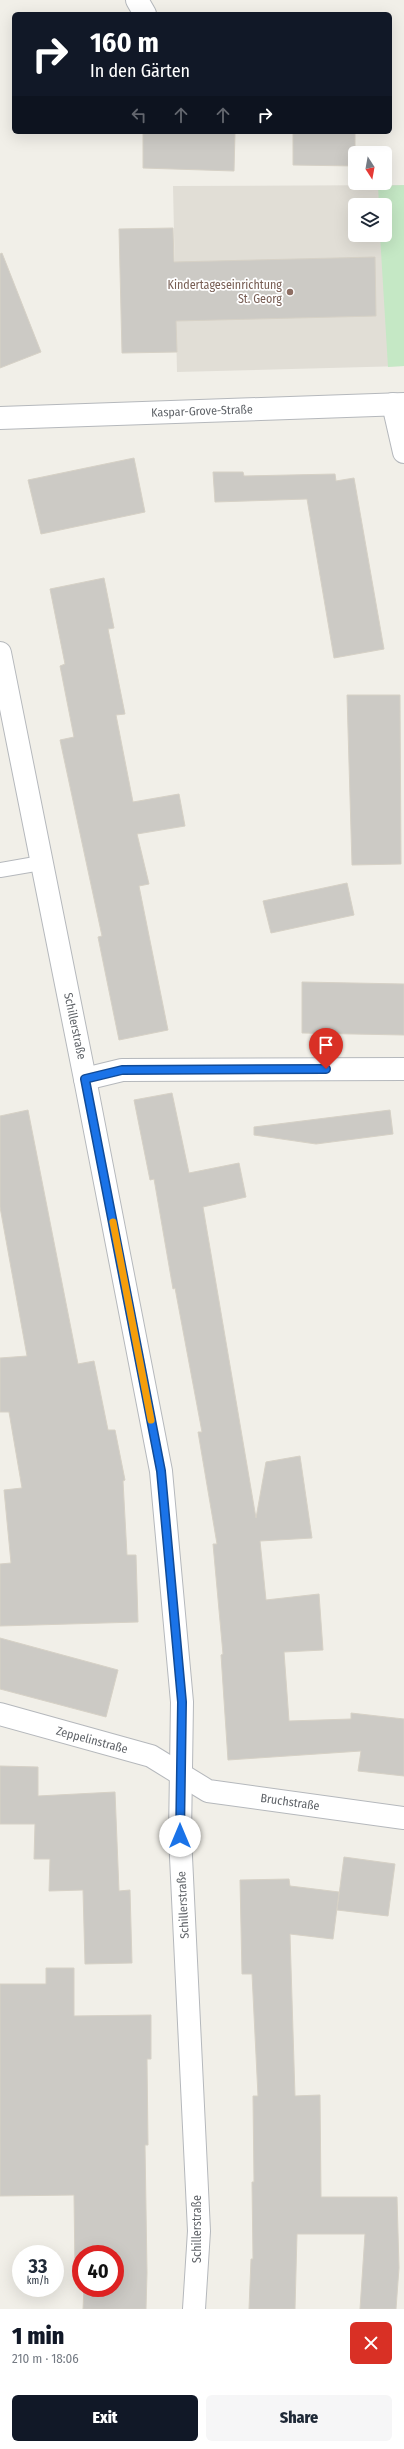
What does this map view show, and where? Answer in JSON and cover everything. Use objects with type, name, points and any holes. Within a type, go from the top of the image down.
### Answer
[{"type":"street","points":[[137,0],[144,12]]},
{"type":"street","points":[[398,404],[404,452]]},
{"type":"street","name":"Kaspar-Grove-Straße","points":[[0,418],[398,404]]},
{"type":"street","name":"Schillerstraße","points":[[0,653],[161,1471],[182,1702],[180,1841],[199,2231],[194,2309]]},
{"type":"street","points":[[85,1079],[122,1070],[404,1069]]},
{"type":"street","name":"Zeppelinstraße","points":[[0,1714],[151,1756],[180,1774]]},
{"type":"street","name":"Bruchstraße","points":[[180,1774],[208,1790],[215,1792],[404,1818]]},
{"type":"lane","points":[[0,870],[41,863]]},
{"type":"shaded area","name":"Kindertageseinrichtung St. Georg","points":[[348,185],[348,190],[392,190],[392,185],[404,185],[404,366],[177,372],[173,186]]},
{"type":"green space","points":[[392,185],[404,185],[404,366],[388,367],[380,242],[392,242],[392,198],[379,198],[378,190],[392,190]]},
{"type":"building","points":[[143,134],[235,134],[234,171],[143,168]]},
{"type":"building","points":[[293,134],[355,134],[355,146],[348,146],[348,166],[293,165]]},
{"type":"building","points":[[173,228],[174,262],[375,257],[376,316],[176,321],[177,352],[122,353],[119,229]]},
{"type":"building","points":[[2,253],[41,352],[0,368],[0,254]]},
{"type":"building","points":[[134,458],[145,512],[41,534],[28,480]]},
{"type":"building","points":[[213,472],[243,472],[244,476],[335,474],[336,481],[354,478],[384,649],[334,658],[307,499],[215,502]]},
{"type":"building","points":[[104,578],[114,628],[108,629],[125,714],[116,715],[133,802],[179,794],[185,826],[137,834],[149,884],[139,886],[168,1030],[119,1040],[98,937],[102,936],[60,740],[74,737],[60,666],[65,664],[50,589]]},
{"type":"building","points":[[347,695],[400,695],[401,864],[352,865]]},
{"type":"building","points":[[347,883],[354,915],[271,933],[263,901]]},
{"type":"building","points":[[302,982],[404,984],[404,1035],[302,1033]]},
{"type":"building","points":[[172,1093],[189,1173],[239,1163],[246,1197],[203,1207],[256,1518],[266,1462],[300,1456],[312,1538],[260,1541],[266,1600],[319,1594],[323,1650],[284,1652],[289,1721],[351,1719],[351,1713],[404,1719],[404,1776],[358,1771],[361,1751],[228,1760],[221,1655],[223,1654],[213,1544],[217,1544],[198,1432],[202,1432],[175,1288],[173,1289],[154,1179],[150,1180],[134,1100]]},
{"type":"building","points":[[28,1110],[78,1364],[94,1361],[108,1430],[115,1430],[125,1480],[123,1481],[127,1555],[136,1555],[138,1622],[0,1626],[0,1564],[11,1563],[4,1490],[22,1488],[9,1412],[0,1412],[0,1358],[27,1356],[0,1207],[0,1116]]},
{"type":"building","points":[[390,1110],[393,1134],[316,1144],[254,1135],[254,1127]]},
{"type":"building","points":[[0,1638],[118,1670],[106,1717],[0,1689]]},
{"type":"building","points":[[0,1766],[38,1767],[38,1796],[115,1792],[119,1891],[130,1890],[132,1963],[85,1964],[83,1890],[49,1891],[50,1859],[34,1859],[35,1824],[0,1824]]},
{"type":"building","points":[[344,1857],[395,1864],[388,1916],[337,1910]]},
{"type":"building","points":[[289,1879],[290,1886],[339,1892],[333,1939],[290,1934],[295,2096],[320,2095],[321,2197],[397,2197],[399,2268],[396,2309],[360,2309],[365,2234],[297,2234],[295,2309],[249,2309],[251,2259],[253,2259],[253,2096],[258,2096],[252,1974],[242,1974],[240,1880]]},
{"type":"building","points":[[46,1968],[74,1968],[74,2016],[151,2015],[151,2059],[147,2059],[148,2145],[145,2145],[147,2273],[146,2309],[83,2309],[84,2297],[124,2297],[124,2245],[75,2245],[74,2195],[0,2196],[0,1984],[46,1984]]},
{"type":"slow traffic","points":[[113,1222],[151,1420]]},
{"type":"place","name":"Kindertageseinrichtung St. Georg","points":[[290,292]]},
{"type":"route","points":[[180,1836],[182,1702],[161,1471],[85,1079],[122,1070],[326,1069]]}]
